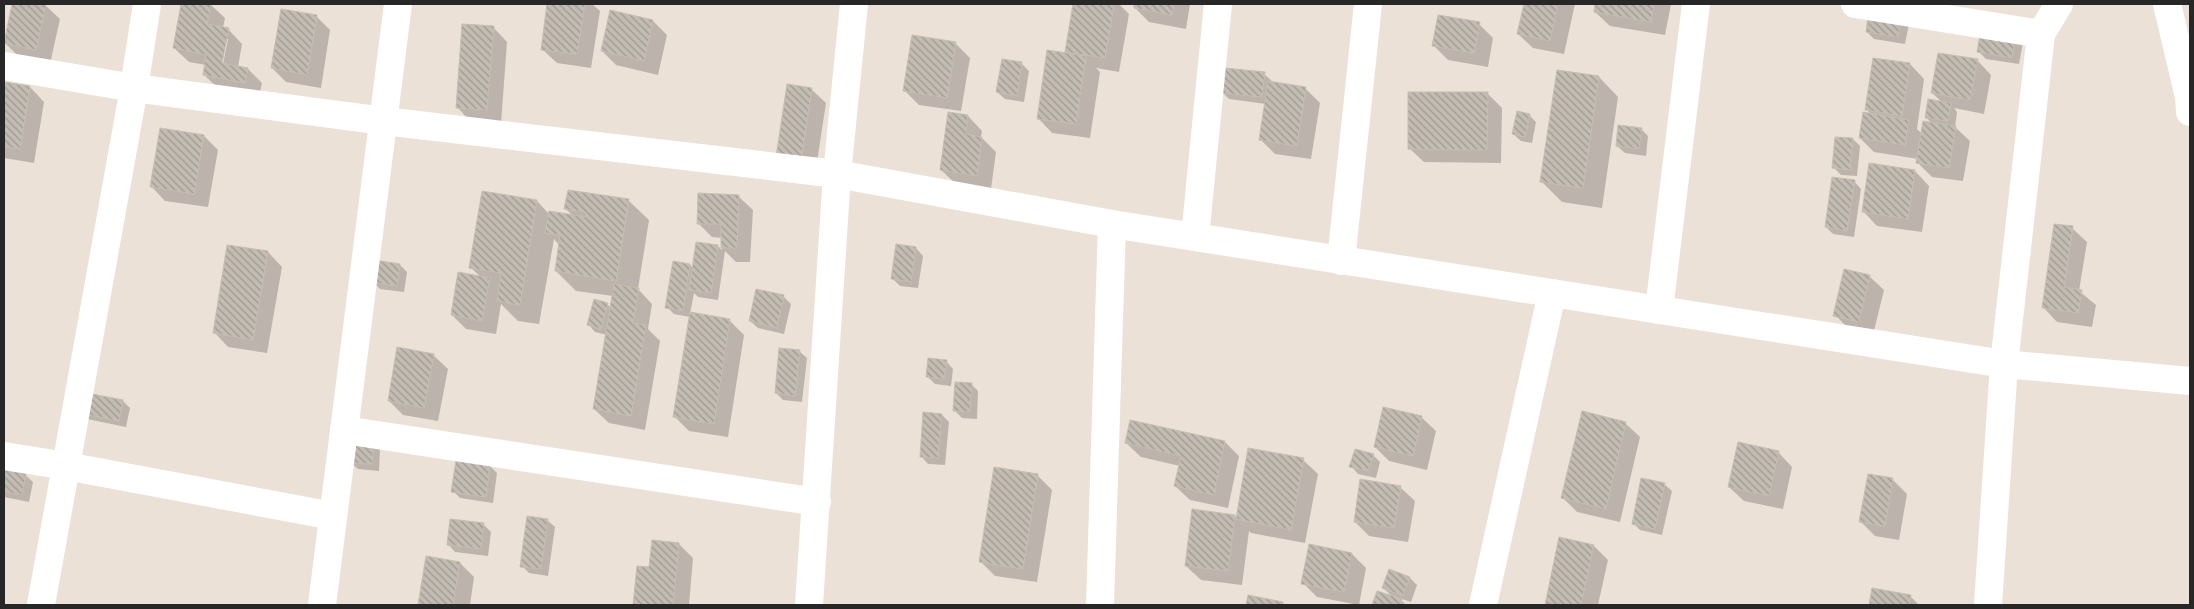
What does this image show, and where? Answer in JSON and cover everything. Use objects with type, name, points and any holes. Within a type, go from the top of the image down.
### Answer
[{"type":"street","points":[[41,605],[134,88],[146,4]]},
{"type":"street","points":[[322,605],[398,4]]},
{"type":"street","points":[[809,605],[837,174],[854,4]]},
{"type":"street","points":[[1196,237],[1218,4]]},
{"type":"street","points":[[1341,261],[1368,4]]},
{"type":"street","points":[[1659,310],[1696,4]]},
{"type":"street","points":[[1855,4],[2041,34]]},
{"type":"street","points":[[1988,605],[2004,364],[2041,34],[2059,4]]},
{"type":"street","points":[[2167,4],[2189,97],[2190,112]]},
{"type":"street","points":[[4,66],[134,88],[384,121],[837,174],[1112,224],[2004,364],[2190,381]]},
{"type":"street","points":[[1100,605],[1112,224]]},
{"type":"street","points":[[1483,605],[1552,293]]},
{"type":"street","points":[[344,430],[817,502]]},
{"type":"street","points":[[4,456],[333,516]]},
{"type":"building","points":[[12,4],[46,4],[36,50],[4,43]]},
{"type":"building","points":[[181,4],[211,4],[207,24],[229,28],[222,63],[248,68],[245,83],[203,75],[206,55],[173,48]]},
{"type":"building","points":[[547,4],[585,4],[577,54],[541,50]]},
{"type":"building","points":[[1073,4],[1114,4],[1105,58],[1065,52]]},
{"type":"building","points":[[1134,4],[1174,4],[1172,15],[1134,8]]},
{"type":"building","points":[[1524,4],[1558,4],[1550,41],[1517,34]]},
{"type":"building","points":[[1595,4],[1654,4],[1651,22],[1594,12]]},
{"type":"building","points":[[281,9],[317,15],[307,75],[271,68]]},
{"type":"building","points":[[610,10],[653,20],[644,61],[601,51]]},
{"type":"building","points":[[1869,10],[1902,15],[1898,37],[1866,32]]},
{"type":"building","points":[[1438,15],[1480,22],[1474,53],[1432,46]]},
{"type":"building","points":[[462,24],[494,26],[487,110],[456,108]]},
{"type":"building","points":[[1981,28],[2016,34],[2012,58],[1977,52]]},
{"type":"building","points":[[912,35],[956,42],[947,98],[903,91]]},
{"type":"building","points":[[1047,50],[1086,56],[1076,124],[1037,119]]},
{"type":"building","points":[[1938,53],[1978,59],[1970,100],[1931,93]]},
{"type":"building","points":[[1873,58],[1910,63],[1902,116],[1865,110]]},
{"type":"building","points":[[1002,59],[1022,62],[1017,96],[996,92]]},
{"type":"building","points":[[1224,68],[1265,72],[1262,97],[1221,93]]},
{"type":"building","points":[[1557,70],[1599,76],[1583,188],[1540,182]]},
{"type":"building","points":[[1268,81],[1306,87],[1297,146],[1259,140]]},
{"type":"building","points":[[4,82],[30,86],[20,149],[4,147]]},
{"type":"building","points":[[787,84],[812,88],[801,161],[776,157]]},
{"type":"building","points":[[1408,92],[1488,92],[1487,150],[1408,149]]},
{"type":"building","points":[[1928,99],[1951,103],[1948,121],[1925,118]]},
{"type":"building","points":[[1517,111],[1530,114],[1525,137],[1512,134]]},
{"type":"building","points":[[948,112],[968,115],[966,134],[982,137],[977,176],[940,170]]},
{"type":"building","points":[[1863,112],[1909,120],[1905,145],[1859,138]]},
{"type":"building","points":[[1923,121],[1956,126],[1949,168],[1916,163]]},
{"type":"building","points":[[1618,125],[1642,128],[1639,149],[1616,146]]},
{"type":"building","points":[[160,128],[204,135],[194,194],[150,187]]},
{"type":"building","points":[[1835,137],[1853,138],[1850,170],[1832,168]]},
{"type":"building","points":[[1869,163],[1915,170],[1908,219],[1862,212]]},
{"type":"building","points":[[1832,177],[1855,180],[1847,231],[1825,227]]},
{"type":"building","points":[[568,190],[629,199],[616,281],[555,271],[560,235],[545,233],[549,211],[586,217],[586,212],[564,209]]},
{"type":"building","points":[[482,191],[537,200],[520,305],[497,301],[501,273],[469,268]]},
{"type":"building","points":[[698,193],[739,195],[737,248],[721,248],[721,224],[697,224]]},
{"type":"building","points":[[2054,224],[2073,226],[2064,287],[2082,290],[2078,313],[2042,308]]},
{"type":"building","points":[[696,242],[718,245],[711,293],[689,290]]},
{"type":"building","points":[[896,244],[916,247],[911,282],[891,279]]},
{"type":"building","points":[[227,245],[268,251],[253,340],[213,333]]},
{"type":"building","points":[[374,260],[400,264],[397,286],[371,282]]},
{"type":"building","points":[[673,261],[690,264],[683,311],[665,308]]},
{"type":"building","points":[[1844,269],[1870,275],[1859,322],[1833,316]]},
{"type":"building","points":[[458,272],[490,278],[482,321],[451,315]]},
{"type":"building","points":[[614,284],[639,288],[633,323],[646,325],[631,416],[593,409]]},
{"type":"building","points":[[756,289],[784,295],[777,328],[749,321]]},
{"type":"building","points":[[594,299],[608,303],[601,329],[587,325]]},
{"type":"building","points":[[690,312],[730,319],[714,424],[673,417]]},
{"type":"building","points":[[397,347],[434,354],[424,408],[388,401]]},
{"type":"building","points":[[779,348],[800,350],[795,396],[775,393]]},
{"type":"building","points":[[928,358],[947,360],[944,379],[926,377]]},
{"type":"building","points":[[955,382],[972,383],[970,412],[953,411]]},
{"type":"building","points":[[82,392],[123,400],[119,421],[78,413]]},
{"type":"building","points":[[1383,407],[1422,416],[1413,456],[1374,447]]},
{"type":"building","points":[[1582,411],[1626,422],[1606,509],[1561,498]]},
{"type":"building","points":[[923,412],[942,414],[938,458],[920,457]]},
{"type":"building","points":[[1130,420],[1225,441],[1214,495],[1174,486],[1181,456],[1125,443]]},
{"type":"building","points":[[351,440],[374,442],[372,464],[349,463]]},
{"type":"building","points":[[1738,442],[1779,451],[1769,496],[1728,487]]},
{"type":"building","points":[[1248,448],[1304,458],[1291,530],[1236,519]]},
{"type":"building","points":[[1355,449],[1374,454],[1368,471],[1349,467]]},
{"type":"building","points":[[456,460],[490,465],[486,497],[451,492]]},
{"type":"building","points":[[994,467],[1038,474],[1023,569],[979,562]]},
{"type":"building","points":[[4,470],[26,474],[22,495],[4,492]]},
{"type":"building","points":[[1868,474],[1893,478],[1885,526],[1859,522]]},
{"type":"building","points":[[1641,478],[1665,483],[1655,529],[1632,524]]},
{"type":"building","points":[[1360,479],[1401,486],[1394,528],[1354,522]]},
{"type":"building","points":[[1192,509],[1235,515],[1228,571],[1185,566]]},
{"type":"building","points":[[527,516],[548,519],[541,569],[520,567]]},
{"type":"building","points":[[450,519],[484,523],[481,549],[447,545]]},
{"type":"building","points":[[1559,537],[1594,545],[1581,605],[1545,605]]},
{"type":"building","points":[[652,540],[679,543],[673,605],[633,605],[637,566],[649,567]]},
{"type":"building","points":[[1309,544],[1352,553],[1344,592],[1301,584]]},
{"type":"building","points":[[426,556],[460,562],[453,605],[418,605]]},
{"type":"building","points":[[1389,569],[1410,577],[1403,596],[1382,588]]},
{"type":"building","points":[[1872,588],[1911,595],[1909,605],[1869,605]]},
{"type":"building","points":[[1377,591],[1402,599],[1400,605],[1372,605]]},
{"type":"building","points":[[1248,595],[1283,602],[1283,605],[1246,605]]}]
